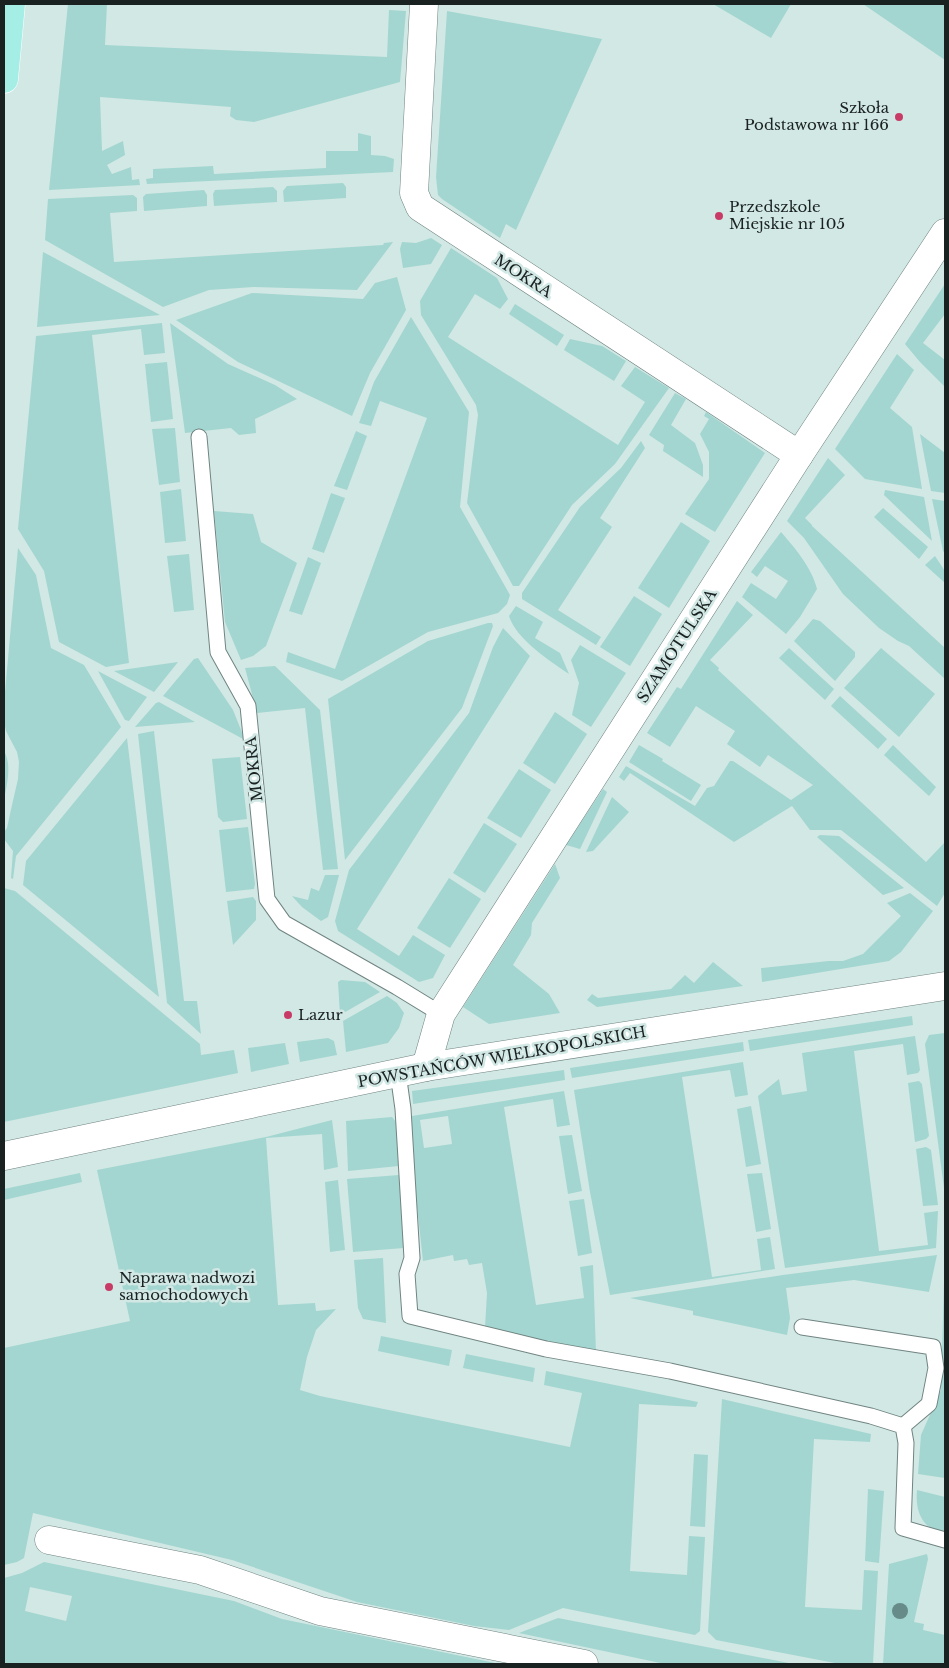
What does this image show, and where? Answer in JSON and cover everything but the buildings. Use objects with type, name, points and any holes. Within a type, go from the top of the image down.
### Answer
[{"type":"main road","points":[[4,78],[11,4]]},
{"type":"street","name":"MOKRA","points":[[424,4],[414,193],[420,207],[799,455]]},
{"type":"street","name":"SZAMOTULSKA","points":[[426,1067],[441,1014],[799,455],[945,234]]},
{"type":"street","points":[[937,987],[945,963]]},
{"type":"street","name":"POWSTAŃCÓW WIELKOPOLSKICH","points":[[4,1156],[426,1067],[937,987]]},
{"type":"street","points":[[49,1540],[200,1570],[320,1611],[584,1664]]},
{"type":"lane","name":"MOKRA","points":[[199,437],[218,652],[248,706],[268,899],[284,923],[441,1014]]},
{"type":"lane","points":[[398,1073],[403,1109],[412,1258],[407,1274],[410,1316],[546,1349],[680,1373],[871,1416],[903,1426]]},
{"type":"lane","points":[[802,1327],[933,1347],[936,1368],[928,1404],[903,1426]]},
{"type":"lane","points":[[903,1426],[906,1443],[903,1528],[945,1540]]},
{"type":"shaded area","points":[[68,4],[107,4],[105,45],[387,57],[389,10],[406,11],[400,82],[254,122],[236,120],[230,116],[231,107],[100,97],[102,151],[123,141],[125,155],[107,165],[112,174],[131,167],[132,180],[139,179],[140,185],[49,190]]},
{"type":"shaded area","points":[[713,4],[791,4],[771,38]]},
{"type":"shaded area","points":[[863,4],[945,4],[945,60]]},
{"type":"shaded area","points":[[447,11],[602,39],[516,230],[506,224],[500,238],[438,195],[436,177]]},
{"type":"shaded area","points":[[358,133],[371,136],[371,155],[394,159],[393,172],[147,184],[146,179],[153,178],[153,169],[213,166],[214,174],[326,168],[326,151],[358,151]]},
{"type":"shaded area","points":[[343,183],[346,187],[346,198],[284,202],[283,191],[287,186]]},
{"type":"shaded area","points":[[273,187],[277,191],[277,202],[214,206],[213,194],[215,190]]},
{"type":"shaded area","points":[[204,190],[207,195],[207,206],[144,211],[143,197],[146,194]]},
{"type":"shaded area","points":[[133,195],[137,198],[137,211],[110,213],[114,262],[383,245],[384,243],[393,242],[357,290],[254,287],[209,290],[163,307],[45,240],[48,199]]},
{"type":"shaded area","points":[[431,238],[442,245],[431,264],[403,268],[400,249],[402,242],[416,243]]},
{"type":"shaded area","points":[[451,248],[497,278],[508,299],[500,309],[475,294],[448,337],[618,445],[645,402],[621,386],[635,367],[669,388],[615,464],[572,505],[519,586],[513,586],[467,503],[478,415],[476,405],[421,315],[420,301]]},
{"type":"shaded area","points":[[43,252],[47,254],[160,315],[37,327]]},
{"type":"shaded area","points":[[397,277],[406,310],[370,373],[352,416],[238,362],[176,320],[252,293],[363,299],[375,283]]},
{"type":"shaded area","points":[[945,284],[945,314],[923,343],[945,360],[945,387],[905,344]]},
{"type":"shaded area","points":[[515,304],[564,335],[557,346],[509,314]]},
{"type":"shaded area","points":[[411,317],[469,412],[460,507],[510,595],[507,604],[498,613],[428,632],[342,681],[286,662],[288,652],[335,669],[427,418],[380,401],[371,426],[359,423],[374,382]]},
{"type":"shaded area","points":[[162,323],[165,353],[144,355],[141,329],[92,335],[129,663],[106,667],[59,642],[44,571],[18,529],[36,336]]},
{"type":"shaded area","points":[[170,323],[228,364],[275,385],[297,399],[255,419],[256,433],[239,435],[231,428],[185,433]]},
{"type":"shaded area","points":[[570,339],[602,346],[626,361],[614,381],[564,350]]},
{"type":"shaded area","points":[[897,354],[914,370],[890,408],[912,427],[922,489],[865,479],[835,449]]},
{"type":"shaded area","points":[[167,362],[173,419],[151,422],[145,364]]},
{"type":"shaded area","points":[[675,393],[686,399],[671,425],[695,443],[703,465],[703,477],[663,451],[664,445],[649,435]]},
{"type":"shaded area","points":[[706,412],[765,453],[715,532],[685,514],[709,479],[709,452],[700,434],[709,419],[704,416]]},
{"type":"shaded area","points":[[175,428],[180,482],[159,485],[152,429]]},
{"type":"shaded area","points":[[356,431],[367,436],[347,490],[334,486]]},
{"type":"shaded area","points":[[920,434],[945,453],[945,493],[931,491]]},
{"type":"shaded area","points":[[641,441],[645,448],[600,518],[612,527],[558,610],[601,637],[596,645],[522,599],[522,593],[580,507],[621,468]]},
{"type":"shaded area","points":[[828,458],[845,475],[805,518],[945,648],[945,679],[909,646],[879,628],[843,594],[804,538],[787,521]]},
{"type":"shaded area","points":[[181,489],[186,541],[165,543],[160,492]]},
{"type":"shaded area","points":[[885,490],[924,497],[932,541],[884,495]]},
{"type":"shaded area","points":[[331,493],[345,498],[324,553],[312,549]]},
{"type":"shaded area","points":[[932,499],[945,501],[945,554],[943,551]]},
{"type":"shaded area","points":[[883,508],[928,547],[919,559],[874,517]]},
{"type":"shaded area","points":[[214,511],[253,514],[261,542],[297,563],[266,646],[253,656],[241,660],[225,622]]},
{"type":"shaded area","points":[[681,522],[710,541],[669,608],[638,588]]},
{"type":"shaded area","points":[[781,532],[807,566],[817,589],[800,617],[786,634],[742,597],[751,583],[776,599],[788,581],[765,566],[757,577],[751,572]]},
{"type":"shaded area","points":[[18,548],[36,575],[51,648],[84,665],[121,727],[16,856],[13,879],[11,878],[13,851],[4,839],[4,832],[7,828],[18,779],[19,762],[17,752],[6,731],[4,703]]},
{"type":"shaded area","points":[[189,554],[194,610],[174,612],[167,556]]},
{"type":"shaded area","points":[[935,556],[945,571],[945,583],[925,565]]},
{"type":"shaded area","points":[[308,557],[321,563],[302,615],[289,611]]},
{"type":"shaded area","points":[[634,596],[662,614],[630,666],[600,647]]},
{"type":"shaded area","points":[[737,601],[753,615],[710,660],[719,668],[718,670],[926,862],[945,842],[945,893],[937,906],[841,830],[810,830],[792,806],[734,842],[630,773],[624,781],[619,777],[626,766],[695,806],[707,788],[714,786],[730,761],[733,761],[791,800],[813,785],[768,755],[760,767],[727,744],[735,731],[696,706],[670,747],[647,733],[677,687],[681,689]]},
{"type":"shaded area","points":[[516,606],[543,622],[535,638],[560,653],[569,674],[534,649],[519,633],[509,616]]},
{"type":"shaded area","points":[[813,619],[820,621],[855,652],[855,657],[835,681],[794,641]]},
{"type":"shaded area","points":[[492,623],[493,626],[462,708],[345,860],[328,699],[428,641]]},
{"type":"shaded area","points":[[503,628],[530,656],[357,929],[399,956],[413,935],[445,955],[433,978],[419,982],[338,931],[335,921],[349,870],[469,713],[493,647]]},
{"type":"shaded area","points":[[580,645],[626,673],[591,727],[572,715],[579,683],[571,660]]},
{"type":"shaded area","points":[[789,648],[834,689],[825,700],[779,658]]},
{"type":"shaded area","points":[[881,648],[935,694],[899,737],[844,688]]},
{"type":"shaded area","points":[[198,658],[233,710],[245,740],[163,696],[194,659]]},
{"type":"shaded area","points":[[178,662],[154,692],[114,671]]},
{"type":"shaded area","points":[[275,666],[320,710],[338,869],[323,870],[305,708],[257,713],[245,668]]},
{"type":"shaded area","points":[[98,671],[147,697],[129,721],[125,720]]},
{"type":"shaded area","points":[[840,696],[887,739],[878,749],[831,706]]},
{"type":"shaded area","points":[[159,702],[195,722],[135,727]]},
{"type":"shaded area","points":[[555,712],[587,734],[555,784],[523,763]]},
{"type":"shaded area","points":[[154,731],[184,1001],[197,1001],[201,1034],[167,1003],[138,734]]},
{"type":"shaded area","points":[[127,738],[159,997],[23,885],[26,861]]},
{"type":"shaded area","points":[[639,745],[701,785],[691,801],[629,762]]},
{"type":"shaded area","points":[[893,745],[936,787],[929,796],[884,755]]},
{"type":"shaded area","points":[[4,751],[8,768],[4,799]]},
{"type":"shaded area","points":[[240,757],[247,819],[223,822],[218,817],[212,759]]},
{"type":"shaded area","points":[[519,769],[551,790],[521,838],[487,818]]},
{"type":"shaded area","points":[[603,789],[607,792],[580,849],[566,845]]},
{"type":"shaded area","points":[[612,797],[629,812],[593,851],[586,852]]},
{"type":"shaded area","points":[[484,823],[517,844],[485,893],[453,873]]},
{"type":"shaded area","points":[[248,827],[254,889],[226,892],[219,830]]},
{"type":"shaded area","points":[[820,835],[839,836],[904,888],[883,895],[817,837]]},
{"type":"shaded area","points":[[555,864],[560,878],[532,923],[531,935],[513,965],[549,994],[560,1013],[489,1024],[463,1007]]},
{"type":"shaded area","points":[[325,875],[339,875],[328,917],[321,921],[302,907],[292,896],[308,900],[311,888],[319,891]]},
{"type":"shaded area","points":[[449,878],[481,899],[450,948],[417,928]]},
{"type":"shaded area","points":[[4,888],[15,891],[200,1044],[201,1055],[234,1050],[238,1073],[4,1122]]},
{"type":"shaded area","points":[[910,893],[933,911],[901,952],[889,961],[762,982],[761,968],[843,961],[863,954],[901,916],[887,903]]},
{"type":"shaded area","points":[[253,897],[256,901],[256,920],[233,945],[227,901]]},
{"type":"shaded area","points":[[713,962],[743,986],[597,1007],[587,1000],[592,994],[598,998],[671,989],[685,975],[694,983]]},
{"type":"shaded area","points":[[341,980],[365,982],[380,992],[340,1015],[338,982]]},
{"type":"shaded area","points":[[387,996],[397,1003],[404,1013],[399,1028],[388,1043],[346,1052],[343,1021]]},
{"type":"shaded area","points":[[912,1016],[913,1025],[750,1051],[748,1040]]},
{"type":"shaded area","points":[[945,1033],[945,1196],[925,1044],[929,1035]]},
{"type":"shaded area","points":[[915,1036],[920,1070],[918,1073],[907,1075],[903,1044],[854,1051],[879,1251],[928,1245],[924,1213],[938,1211],[936,1248],[785,1268],[758,1096],[779,1079],[782,1095],[807,1091],[802,1053]]},
{"type":"shaded area","points":[[328,1038],[334,1041],[337,1055],[300,1062],[297,1042]]},
{"type":"shaded area","points":[[743,1042],[744,1051],[572,1078],[570,1068]]},
{"type":"shaded area","points":[[285,1043],[289,1064],[251,1072],[248,1048]]},
{"type":"shaded area","points":[[743,1062],[748,1095],[735,1097],[730,1070],[682,1077],[712,1277],[761,1270],[757,1239],[770,1237],[775,1269],[610,1295],[590,1192],[574,1090]]},
{"type":"shaded area","points":[[564,1070],[565,1080],[413,1104],[412,1091]]},
{"type":"shaded area","points":[[919,1081],[922,1084],[929,1136],[926,1139],[915,1142],[908,1083]]},
{"type":"shaded area","points":[[564,1091],[570,1125],[557,1127],[553,1099],[504,1107],[536,1305],[584,1298],[580,1267],[593,1265],[596,1353],[485,1327],[487,1293],[482,1263],[469,1265],[467,1259],[454,1261],[453,1255],[423,1261],[411,1151],[412,1116]],"holes":[[[448,1116],[452,1144],[424,1148],[420,1120]]]},
{"type":"shaded area","points":[[751,1106],[761,1164],[746,1167],[737,1109]]},
{"type":"shaded area","points":[[392,1117],[396,1122],[399,1166],[348,1171],[346,1121]]},
{"type":"shaded area","points":[[332,1120],[338,1167],[324,1170],[322,1134],[266,1138],[278,1305],[315,1303],[316,1311],[336,1309],[316,1330],[307,1357],[300,1390],[320,1396],[570,1447],[582,1393],[544,1385],[546,1371],[698,1402],[696,1407],[639,1404],[630,1571],[687,1575],[689,1536],[705,1537],[700,1631],[695,1635],[563,1608],[509,1630],[474,1626],[357,1602],[232,1560],[33,1513],[24,1558],[4,1565],[4,1348],[130,1321],[97,1170],[266,1137]]},
{"type":"shaded area","points":[[572,1135],[582,1191],[568,1194],[559,1136]]},
{"type":"shaded area","points":[[926,1147],[931,1150],[938,1205],[923,1206],[916,1149]]},
{"type":"shaded area","points":[[80,1173],[82,1182],[4,1200],[4,1189]]},
{"type":"shaded area","points":[[762,1173],[771,1229],[756,1232],[747,1174]]},
{"type":"shaded area","points":[[399,1175],[404,1248],[353,1252],[347,1179]]},
{"type":"shaded area","points":[[338,1180],[345,1250],[330,1252],[325,1182]]},
{"type":"shaded area","points":[[584,1199],[592,1253],[578,1256],[569,1201]]},
{"type":"shaded area","points":[[945,1246],[945,1478],[918,1474],[921,1435],[941,1390]]},
{"type":"shaded area","points":[[937,1255],[929,1292],[854,1280],[786,1288],[790,1318],[787,1335],[693,1315],[693,1311],[630,1298],[783,1275]]},
{"type":"shaded area","points":[[383,1258],[386,1323],[363,1319],[358,1308],[354,1260]]},
{"type":"shaded area","points":[[381,1336],[452,1350],[449,1366],[378,1351]]},
{"type":"shaded area","points":[[466,1354],[535,1368],[533,1382],[463,1368]]},
{"type":"shaded area","points":[[722,1399],[871,1434],[870,1442],[814,1439],[805,1607],[862,1610],[864,1570],[878,1571],[873,1664],[840,1664],[716,1640],[708,1632]]},
{"type":"shaded area","points":[[694,1454],[708,1455],[705,1527],[690,1526]]},
{"type":"shaded area","points":[[868,1489],[884,1491],[879,1563],[865,1561]]},
{"type":"shaded area","points":[[917,1490],[945,1497],[945,1534],[931,1528],[922,1518],[917,1505]]},
{"type":"shaded area","points":[[927,1554],[928,1559],[914,1622],[924,1624],[923,1630],[945,1635],[945,1664],[883,1664],[889,1564]]},
{"type":"shaded area","points":[[44,1562],[234,1601],[282,1619],[500,1664],[4,1664],[4,1578],[22,1573]],"holes":[[[30,1587],[72,1596],[66,1621],[25,1611]]]},
{"type":"shaded area","points":[[558,1618],[794,1664],[665,1664],[519,1633]]},
{"type":"place","name":"Szkoła Podstawowa nr 166","points":[[899,117]]},
{"type":"place","name":"Przedszkole Miejskie nr 105","points":[[719,216]]},
{"type":"place","name":"Lazur","points":[[288,1015]]},
{"type":"place","name":"Naprawa nadwozi samochodowych","points":[[109,1287]]}]
